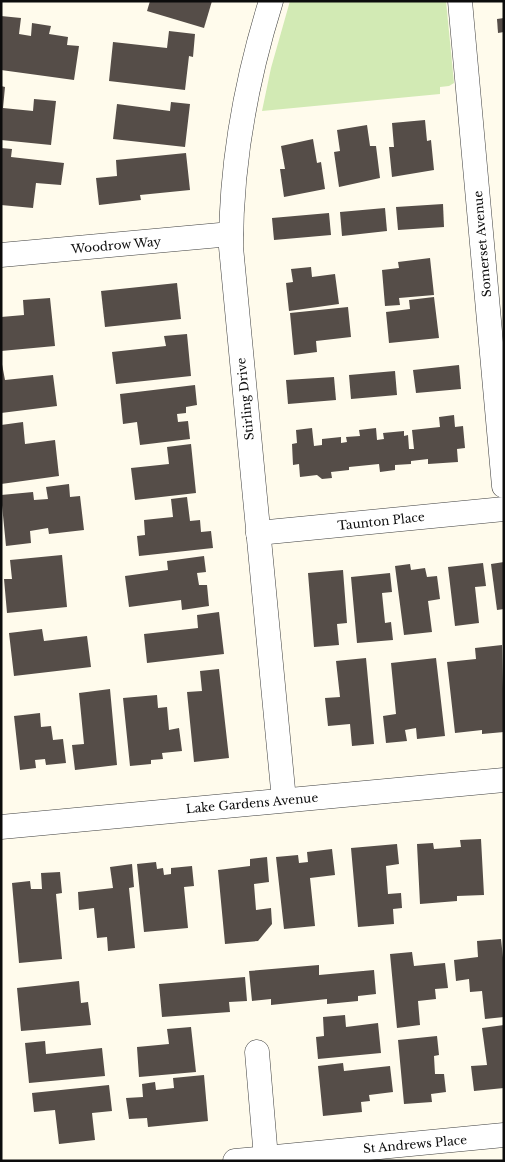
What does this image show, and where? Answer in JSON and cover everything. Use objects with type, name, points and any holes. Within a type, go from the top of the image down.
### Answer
[{"type":"street","name":"Stirling Drive","points":[[271,1],[253,60],[243,106],[232,194],[231,234],[241,368],[284,800]]},
{"type":"street","name":"Somerset Avenue","points":[[460,1],[504,486]]},
{"type":"street","name":"Woodrow Way","points":[[1,255],[231,234]]},
{"type":"street","name":"Taunton Place","points":[[258,533],[504,509]]},
{"type":"street","name":"Lake Gardens Avenue","points":[[1,827],[504,780]]},
{"type":"street","points":[[257,1052],[266,1158]]},
{"type":"street","name":"St Andrews Place","points":[[234,1161],[504,1136]]},
{"type":"green space","points":[[290,1],[446,1],[454,83],[449,86],[440,87],[440,94],[262,111],[271,68]]},
{"type":"building","points":[[150,1],[212,1],[204,28],[147,11]]},
{"type":"building","points":[[1,16],[21,18],[19,34],[31,36],[32,23],[51,26],[49,34],[68,37],[67,45],[79,46],[74,80],[1,70]]},
{"type":"building","points":[[504,18],[504,32],[498,33],[497,19]]},
{"type":"building","points":[[169,31],[195,34],[193,57],[189,56],[185,90],[109,81],[113,42],[167,48]]},
{"type":"building","points":[[1,86],[5,87],[3,108],[33,111],[34,99],[56,101],[51,145],[1,140]]},
{"type":"building","points":[[171,102],[190,104],[185,147],[113,139],[117,104],[170,111]]},
{"type":"building","points":[[425,120],[427,141],[431,140],[434,170],[392,177],[389,147],[394,147],[392,123]]},
{"type":"building","points":[[367,125],[370,146],[376,146],[380,178],[339,187],[334,152],[340,151],[337,130]]},
{"type":"building","points":[[313,139],[317,163],[321,162],[325,189],[284,197],[280,169],[285,169],[281,146]]},
{"type":"building","points":[[1,148],[12,149],[11,157],[64,163],[61,185],[36,183],[33,208],[1,205]]},
{"type":"building","points":[[186,153],[190,190],[140,195],[141,200],[99,205],[96,178],[117,176],[116,160]]},
{"type":"building","points":[[443,204],[444,227],[398,230],[396,207]]},
{"type":"building","points":[[385,208],[387,231],[342,236],[340,212]]},
{"type":"building","points":[[329,213],[331,235],[274,240],[272,218]]},
{"type":"building","points":[[430,258],[434,295],[399,298],[400,305],[385,306],[382,270],[399,268],[398,262]]},
{"type":"building","points":[[311,267],[312,277],[335,274],[339,304],[289,311],[286,283],[293,282],[291,269]]},
{"type":"building","points":[[177,283],[181,319],[105,327],[101,291]]},
{"type":"building","points":[[434,297],[439,338],[389,343],[386,312],[410,309],[409,300]]},
{"type":"building","points":[[50,298],[55,346],[1,351],[1,317],[24,315],[23,300]]},
{"type":"building","points":[[348,307],[351,337],[316,341],[317,352],[294,355],[290,313]]},
{"type":"building","points":[[187,334],[191,376],[116,384],[112,352],[166,346],[164,336]]},
{"type":"building","points":[[1,359],[5,380],[53,375],[57,406],[1,413]]},
{"type":"building","points":[[459,365],[461,389],[416,393],[413,370]]},
{"type":"building","points":[[395,371],[397,395],[351,399],[349,375]]},
{"type":"building","points":[[334,377],[336,400],[288,404],[286,380]]},
{"type":"building","points":[[195,385],[197,405],[186,407],[186,413],[177,414],[178,422],[188,421],[190,439],[140,445],[137,422],[123,424],[120,394]]},
{"type":"building","points":[[454,415],[455,427],[463,426],[465,448],[457,449],[458,462],[428,464],[428,459],[411,461],[411,464],[395,465],[395,470],[380,472],[379,464],[349,467],[349,470],[331,472],[332,478],[322,479],[317,475],[300,477],[299,464],[293,465],[292,444],[297,443],[296,430],[312,428],[314,446],[322,445],[322,439],[341,437],[341,443],[347,442],[346,437],[360,436],[359,430],[376,428],[377,440],[384,439],[383,433],[404,431],[404,436],[408,435],[409,449],[414,449],[412,430],[440,427],[439,417]]},
{"type":"building","points":[[23,422],[25,444],[55,440],[59,476],[1,484],[1,425]]},
{"type":"building","points":[[191,444],[196,493],[135,500],[131,468],[169,464],[167,447]]},
{"type":"building","points":[[69,484],[70,497],[80,496],[84,530],[49,534],[48,528],[30,531],[31,543],[6,546],[1,495],[33,492],[34,500],[48,499],[46,487]]},
{"type":"building","points":[[187,497],[190,521],[200,520],[201,532],[211,531],[213,548],[139,556],[137,536],[145,535],[144,520],[173,517],[171,499]]},
{"type":"building","points":[[62,555],[67,607],[7,613],[4,579],[12,579],[10,560]]},
{"type":"building","points":[[204,556],[206,572],[197,573],[199,585],[207,585],[209,606],[182,610],[181,600],[129,607],[125,576],[168,570],[167,561]]},
{"type":"building","points":[[504,562],[504,609],[497,610],[491,564]]},
{"type":"building","points":[[483,563],[486,586],[475,587],[479,623],[455,626],[448,567]]},
{"type":"building","points":[[410,564],[411,570],[425,568],[427,577],[437,576],[440,599],[428,601],[432,632],[404,635],[395,566]]},
{"type":"building","points":[[343,570],[347,623],[337,624],[339,645],[314,647],[308,573]]},
{"type":"building","points":[[390,573],[392,592],[382,593],[385,623],[391,622],[393,640],[357,643],[351,577]]},
{"type":"building","points":[[219,612],[224,654],[147,663],[144,634],[198,628],[197,615]]},
{"type":"building","points":[[42,629],[44,641],[87,636],[91,667],[14,676],[9,633]]},
{"type":"building","points":[[502,645],[504,732],[482,734],[482,730],[455,733],[447,662],[476,659],[475,648]]},
{"type":"building","points":[[366,658],[374,744],[352,746],[350,724],[328,726],[325,698],[340,697],[336,661]]},
{"type":"building","points":[[436,658],[445,736],[417,739],[416,728],[405,730],[407,741],[386,743],[383,716],[396,714],[391,663]]},
{"type":"building","points":[[219,669],[229,758],[194,762],[187,692],[202,691],[200,671]]},
{"type":"building","points":[[110,689],[117,765],[75,770],[72,745],[84,744],[79,693]]},
{"type":"building","points":[[157,695],[158,708],[167,707],[169,730],[179,728],[182,751],[162,753],[163,759],[151,760],[151,764],[130,766],[123,698]]},
{"type":"building","points":[[40,713],[41,727],[51,726],[53,740],[63,739],[66,763],[46,765],[45,759],[35,760],[36,768],[20,770],[14,716]]},
{"type":"building","points":[[481,839],[484,895],[457,896],[457,901],[420,904],[417,844],[433,843],[434,849],[461,847],[460,840]]},
{"type":"building","points":[[397,844],[399,864],[386,866],[388,894],[401,893],[402,908],[393,909],[394,924],[358,927],[351,848]]},
{"type":"building","points":[[332,849],[335,875],[310,878],[315,926],[284,929],[276,857],[298,855],[299,863],[308,862],[307,852]]},
{"type":"building","points":[[267,857],[269,882],[254,884],[256,910],[271,908],[272,924],[258,941],[225,944],[218,870],[250,866],[250,859]]},
{"type":"building","points":[[156,862],[157,869],[163,868],[164,875],[171,874],[171,868],[192,866],[194,886],[184,887],[188,928],[144,932],[137,864]]},
{"type":"building","points":[[132,864],[134,887],[129,888],[135,948],[108,951],[107,937],[97,938],[94,908],[79,910],[78,892],[113,888],[110,867]]},
{"type":"building","points":[[60,872],[62,893],[56,894],[62,959],[19,963],[12,883],[30,881],[31,889],[42,889],[41,873]]},
{"type":"building","points":[[501,939],[504,967],[504,1017],[485,1019],[482,991],[470,992],[469,979],[456,981],[454,960],[478,957],[477,941]]},
{"type":"building","points":[[412,952],[414,966],[445,963],[448,988],[435,989],[436,999],[418,1001],[420,1025],[397,1028],[390,954]]},
{"type":"building","points":[[319,965],[319,975],[374,970],[376,994],[358,996],[358,1001],[327,1004],[327,999],[271,1005],[271,999],[252,1001],[249,971]]},
{"type":"building","points":[[245,977],[247,1001],[229,1002],[230,1012],[162,1017],[159,984]]},
{"type":"building","points":[[79,981],[81,1003],[88,1002],[91,1025],[21,1031],[17,988]]},
{"type":"building","points":[[345,1015],[346,1027],[378,1023],[381,1053],[318,1059],[316,1037],[324,1036],[323,1017]]},
{"type":"building","points":[[504,1025],[504,1088],[474,1091],[471,1066],[487,1065],[482,1028]]},
{"type":"building","points":[[191,1027],[196,1072],[139,1077],[137,1047],[169,1044],[167,1029]]},
{"type":"building","points":[[437,1036],[439,1055],[434,1056],[435,1074],[444,1074],[446,1092],[431,1094],[432,1102],[404,1104],[398,1040]]},
{"type":"building","points":[[45,1041],[46,1054],[102,1048],[105,1076],[29,1083],[25,1043]]},
{"type":"building","points":[[343,1063],[344,1071],[390,1066],[393,1092],[369,1095],[370,1101],[361,1102],[362,1112],[323,1116],[318,1066]]},
{"type":"building","points":[[204,1075],[208,1121],[148,1127],[147,1118],[129,1119],[126,1098],[143,1097],[142,1084],[155,1082],[156,1090],[174,1088],[173,1078]]},
{"type":"building","points":[[109,1085],[112,1111],[92,1113],[95,1140],[59,1144],[55,1110],[34,1112],[32,1093]]}]
